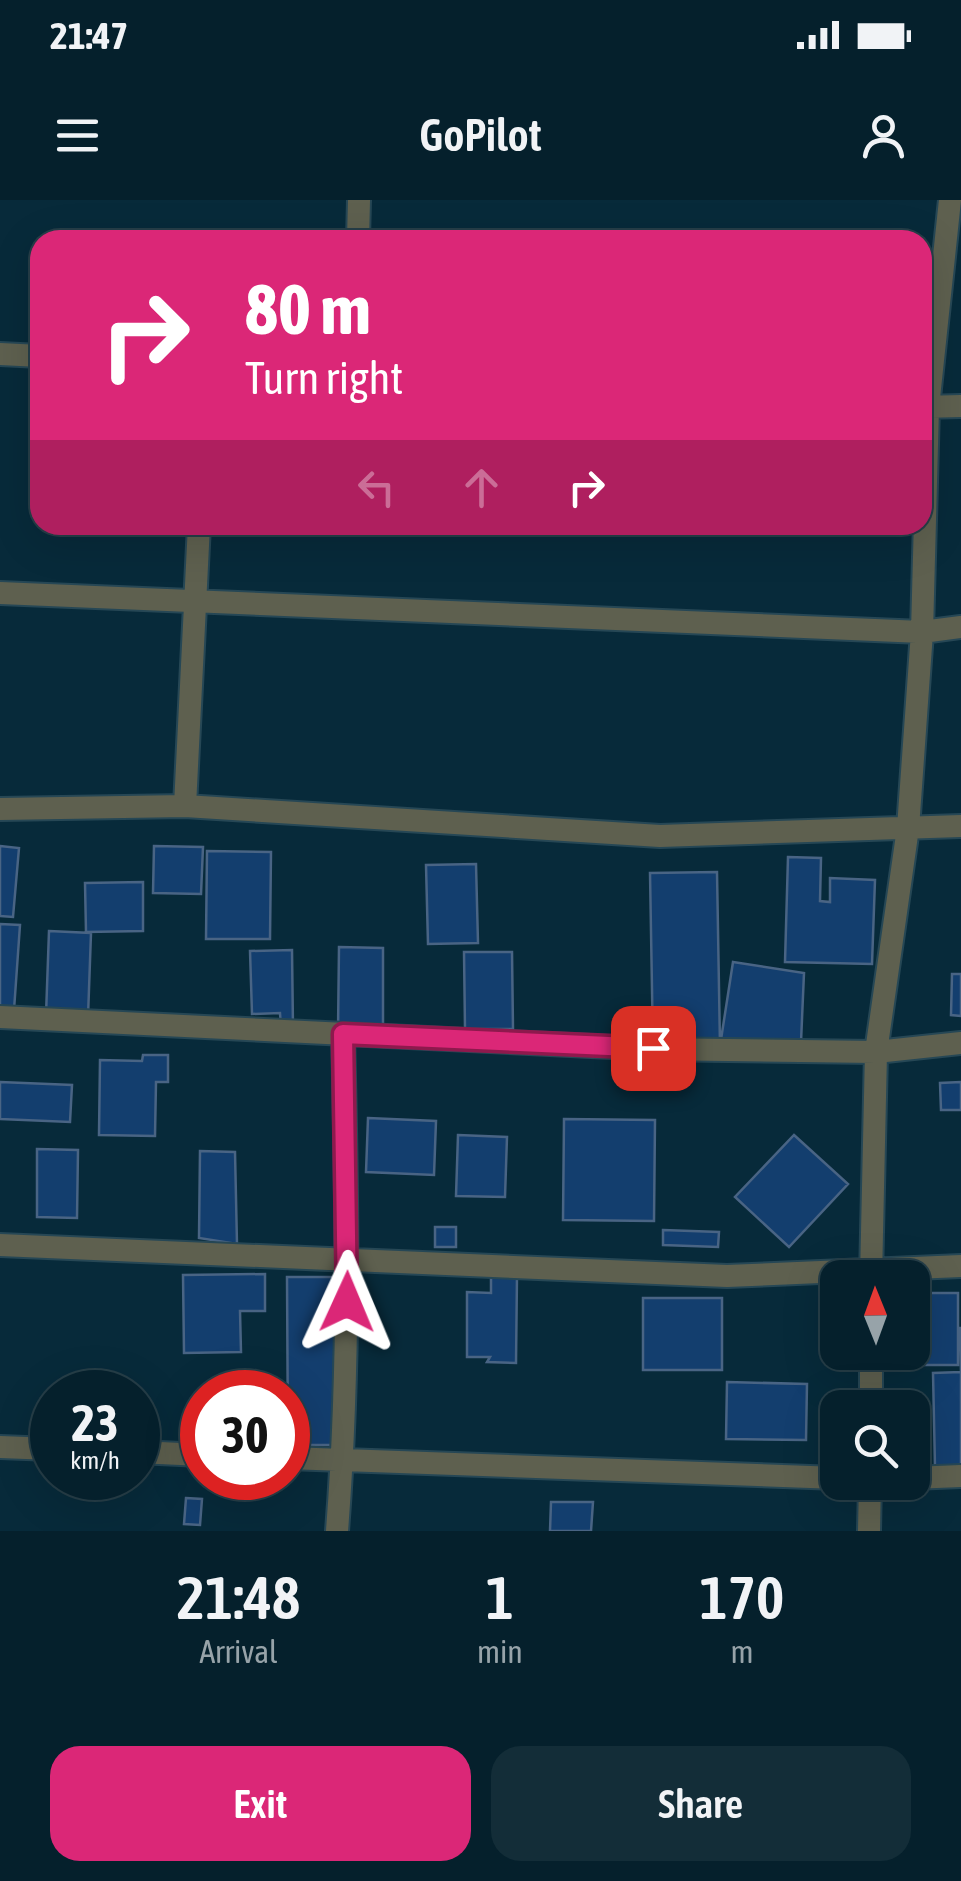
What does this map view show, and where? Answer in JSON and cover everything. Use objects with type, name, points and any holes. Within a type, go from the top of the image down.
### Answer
[{"type":"street","points":[[358,230],[360,200]]},
{"type":"street","points":[[932,355],[950,200]]},
{"type":"street","points":[[0,354],[30,356]]},
{"type":"street","points":[[932,407],[961,406]]},
{"type":"street","points":[[185,806],[199,535]]},
{"type":"street","points":[[871,1260],[876,1052],[908,828],[922,632],[924,535]]},
{"type":"street","points":[[0,593],[922,632],[961,627]]},
{"type":"street","points":[[0,808],[185,806],[660,836],[961,826]]},
{"type":"street","points":[[0,1017],[653,1048],[876,1052],[961,1043]]},
{"type":"street","points":[[337,1531],[343,1460],[348,1262],[343,1034]]},
{"type":"street","points":[[0,1245],[727,1276],[820,1275]]},
{"type":"street","points":[[930,1269],[961,1266]]},
{"type":"street","points":[[0,1447],[30,1448]]},
{"type":"street","points":[[310,1459],[820,1477]]},
{"type":"street","points":[[930,1477],[961,1476]]},
{"type":"street","points":[[868,1531],[869,1500]]},
{"type":"building","points":[[0,846],[19,848],[13,917],[0,916]]},
{"type":"building","points":[[154,846],[203,847],[201,894],[153,893]]},
{"type":"building","points":[[207,851],[271,852],[270,939],[206,939]]},
{"type":"building","points":[[788,857],[821,858],[820,901],[830,902],[830,878],[875,880],[872,964],[785,962]]},
{"type":"building","points":[[476,864],[478,943],[428,944],[426,865]]},
{"type":"building","points":[[717,872],[720,1046],[653,1047],[650,873]]},
{"type":"building","points":[[143,882],[143,931],[86,932],[85,883]]},
{"type":"building","points":[[0,924],[20,925],[14,1010],[0,1009]]},
{"type":"building","points":[[49,931],[91,933],[88,1017],[46,1015]]},
{"type":"building","points":[[339,947],[383,948],[383,1032],[338,1032]]},
{"type":"building","points":[[292,950],[293,1028],[281,1028],[280,1013],[252,1014],[250,951]]},
{"type":"building","points":[[464,952],[512,952],[513,1029],[465,1029]]},
{"type":"building","points":[[733,962],[804,973],[801,1042],[720,1046]]},
{"type":"building","points":[[952,974],[961,974],[961,1016],[951,1015]]},
{"type":"building","points":[[143,1055],[168,1055],[168,1082],[156,1082],[155,1136],[99,1135],[100,1060],[142,1061]]},
{"type":"building","points":[[0,1082],[72,1085],[70,1122],[0,1119]]},
{"type":"building","points":[[961,1082],[961,1110],[941,1110],[940,1083]]},
{"type":"building","points":[[368,1118],[436,1121],[434,1175],[366,1172]]},
{"type":"building","points":[[564,1119],[655,1120],[654,1221],[563,1220]]},
{"type":"building","points":[[458,1135],[507,1137],[505,1197],[456,1196]]},
{"type":"building","points":[[794,1135],[848,1184],[789,1247],[735,1197]]},
{"type":"building","points":[[37,1149],[78,1150],[77,1218],[37,1217]]},
{"type":"building","points":[[200,1151],[235,1152],[237,1244],[199,1238]]},
{"type":"building","points":[[435,1227],[456,1227],[456,1247],[435,1247]]},
{"type":"building","points":[[663,1230],[719,1232],[718,1247],[663,1245]]},
{"type":"building","points":[[265,1274],[265,1311],[240,1311],[241,1352],[184,1353],[183,1275]]},
{"type":"building","points":[[491,1275],[517,1275],[516,1363],[467,1357],[467,1292],[491,1293]]},
{"type":"building","points":[[287,1277],[339,1277],[338,1445],[310,1445],[310,1370],[288,1370]]},
{"type":"building","points":[[930,1293],[958,1293],[958,1365],[930,1365]]},
{"type":"building","points":[[643,1298],[722,1298],[722,1370],[643,1370]]},
{"type":"building","points":[[961,1372],[961,1466],[935,1467],[933,1373]]},
{"type":"building","points":[[727,1382],[807,1384],[806,1440],[726,1439]]},
{"type":"building","points":[[186,1500],[202,1500],[200,1525],[184,1524]]},
{"type":"building","points":[[551,1502],[593,1502],[591,1531],[550,1531]]},
{"type":"route","points":[[347,1302],[343,1034],[653,1048]]}]
